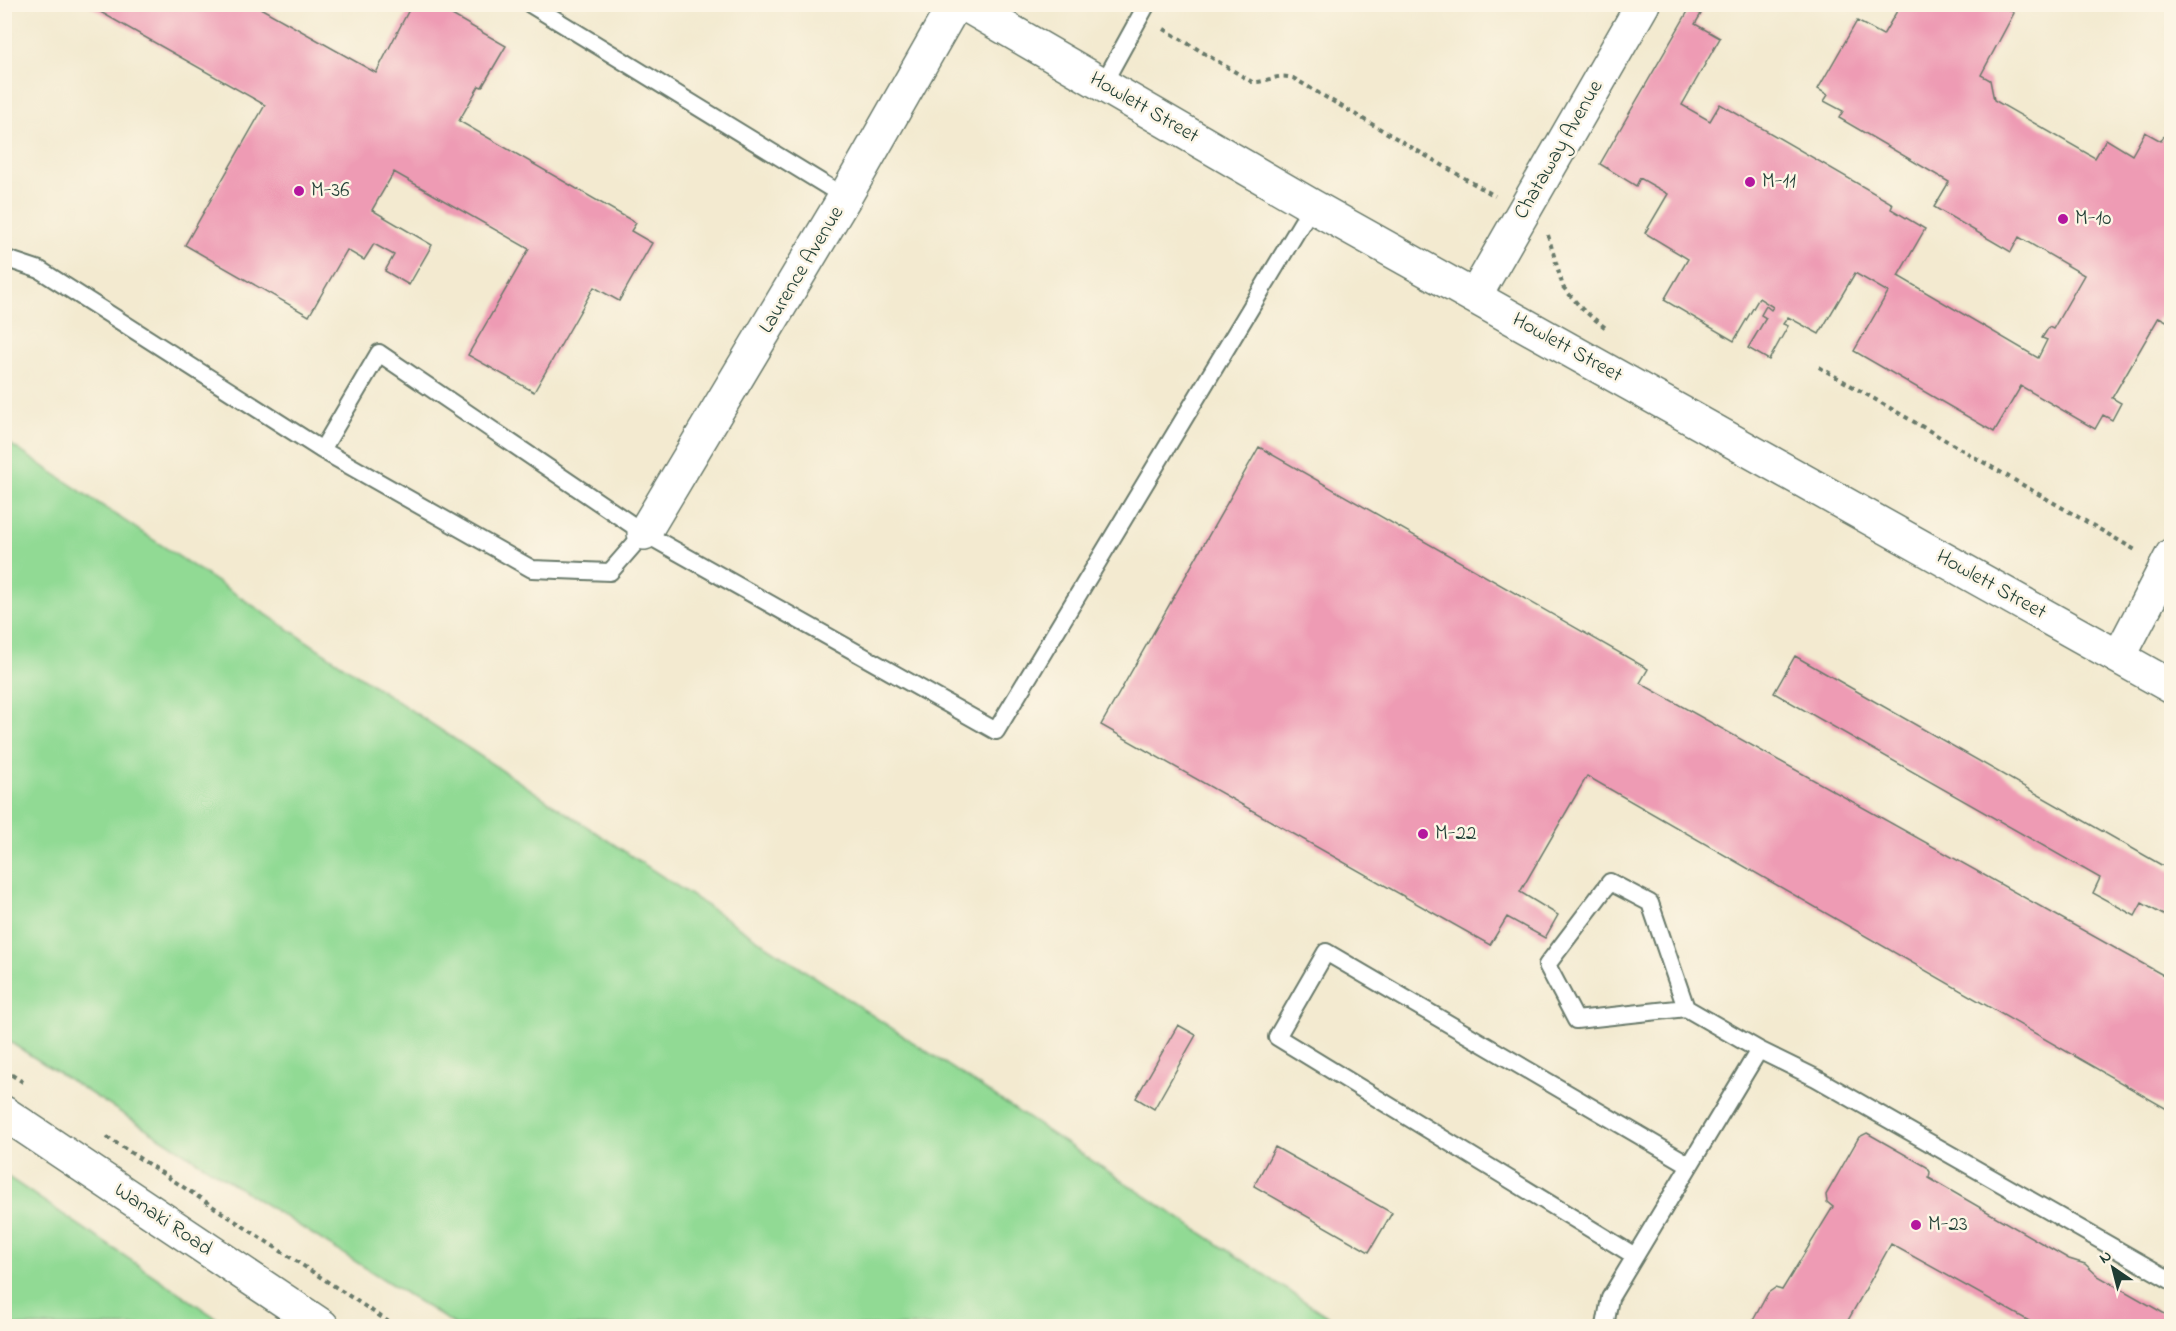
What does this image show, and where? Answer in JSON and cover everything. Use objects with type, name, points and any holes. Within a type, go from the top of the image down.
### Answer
[{"type":"street","name":"Laurence Avenue","points":[[644,533],[845,197],[955,4]]},
{"type":"street","name":"Howlett Street","points":[[964,4],[1312,206],[2172,687]]},
{"type":"street","name":"Chataway Avenue","points":[[1474,296],[1643,4]]},
{"type":"street","points":[[2119,657],[2168,561]]},
{"type":"street","name":"Wanaki Road","points":[[4,1113],[322,1326]]},
{"type":"lane","points":[[530,4],[845,197]]},
{"type":"lane","points":[[1103,84],[1144,9]]},
{"type":"lane","points":[[322,450],[380,353],[644,533],[996,731],[1312,206]]},
{"type":"lane","points":[[4,258],[40,270],[322,450],[532,569],[610,572],[644,533]]},
{"type":"lane","points":[[1686,1008],[1650,903],[1610,882],[1547,965],[1576,1020],[1686,1008],[1759,1050],[1816,1078],[2172,1281]]},
{"type":"lane","points":[[1635,1256],[1277,1036],[1326,952],[1690,1165]]},
{"type":"lane","points":[[1605,1326],[1610,1298],[1759,1050]]},
{"type":"path","points":[[1144,9],[1252,82],[1261,83],[1283,76],[1293,78],[1538,221],[1546,230],[1552,243],[1558,274],[1567,292],[1582,309],[1613,334]]},
{"type":"path","points":[[1819,367],[2168,561]]},
{"type":"path","points":[[4,1070],[24,1083]]},
{"type":"path","points":[[105,1136],[395,1326]]},
{"type":"green space","points":[[4,440],[1342,1326],[457,1326],[5,1039]]},
{"type":"green space","points":[[5,1175],[228,1326],[5,1326]]},
{"type":"building","name":"M-36","points":[[412,4],[433,4],[506,46],[459,121],[636,223],[631,231],[652,243],[619,301],[594,287],[534,392],[468,355],[529,249],[394,172],[372,210],[432,245],[409,285],[385,271],[394,255],[374,244],[364,260],[347,250],[309,316],[185,245],[265,105],[88,5],[255,5],[376,73]]},
{"type":"building","name":"M-10","points":[[1901,4],[2014,4],[2010,10],[2014,13],[1981,75],[1990,80],[1994,100],[2095,158],[2106,139],[2132,155],[2145,132],[2161,141],[2172,123],[2172,324],[2159,317],[2112,398],[2121,403],[2112,420],[2103,415],[2095,429],[2021,386],[1994,432],[1854,351],[1888,292],[1855,273],[1819,334],[1788,317],[1783,324],[1788,326],[1769,360],[1748,348],[1766,318],[1761,315],[1766,306],[1771,310],[1773,307],[1759,298],[1734,341],[1664,300],[1688,259],[1645,233],[1668,194],[1640,178],[1636,186],[1600,164],[1690,8],[1701,14],[1695,24],[1720,38],[1682,105],[1710,121],[1720,104],[1893,204],[1891,209],[1925,229],[1898,276],[2038,358],[2047,340],[2042,338],[2049,327],[2053,329],[2084,275],[2019,237],[2011,252],[1934,207],[1949,182],[1839,118],[1843,111],[1824,101],[1828,95],[1818,89],[1857,21],[1883,35]]},
{"type":"building","name":"M-22","points":[[1259,447],[1648,669],[1640,683],[2172,980],[2172,1112],[1587,776],[1520,892],[1558,915],[1545,938],[1507,917],[1490,945],[1101,725]]},
{"type":"building","points":[[1795,656],[2172,871],[2172,920],[2142,903],[2135,916],[2093,893],[2100,878],[1774,693]]},
{"type":"building","points":[[1178,1025],[1196,1035],[1154,1109],[1136,1098]]},
{"type":"building","name":"M-23","points":[[1867,1133],[1927,1167],[1930,1172],[1929,1178],[2069,1259],[2085,1264],[2098,1276],[2172,1318],[2172,1326],[2038,1326],[1891,1244],[1846,1324],[1850,1326],[1750,1326],[1768,1293],[1775,1288],[1782,1290],[1833,1207],[1827,1202],[1826,1195],[1859,1137]]},
{"type":"building","points":[[1275,1147],[1392,1213],[1369,1252],[1254,1186]]},
{"type":"place","name":"M-11","points":[[1750,182]]},
{"type":"place","name":"M-36","points":[[299,191]]},
{"type":"place","name":"M-10","points":[[2063,219]]},
{"type":"place","name":"M-22","points":[[1423,834]]},
{"type":"place","name":"M-23","points":[[1916,1225]]}]
